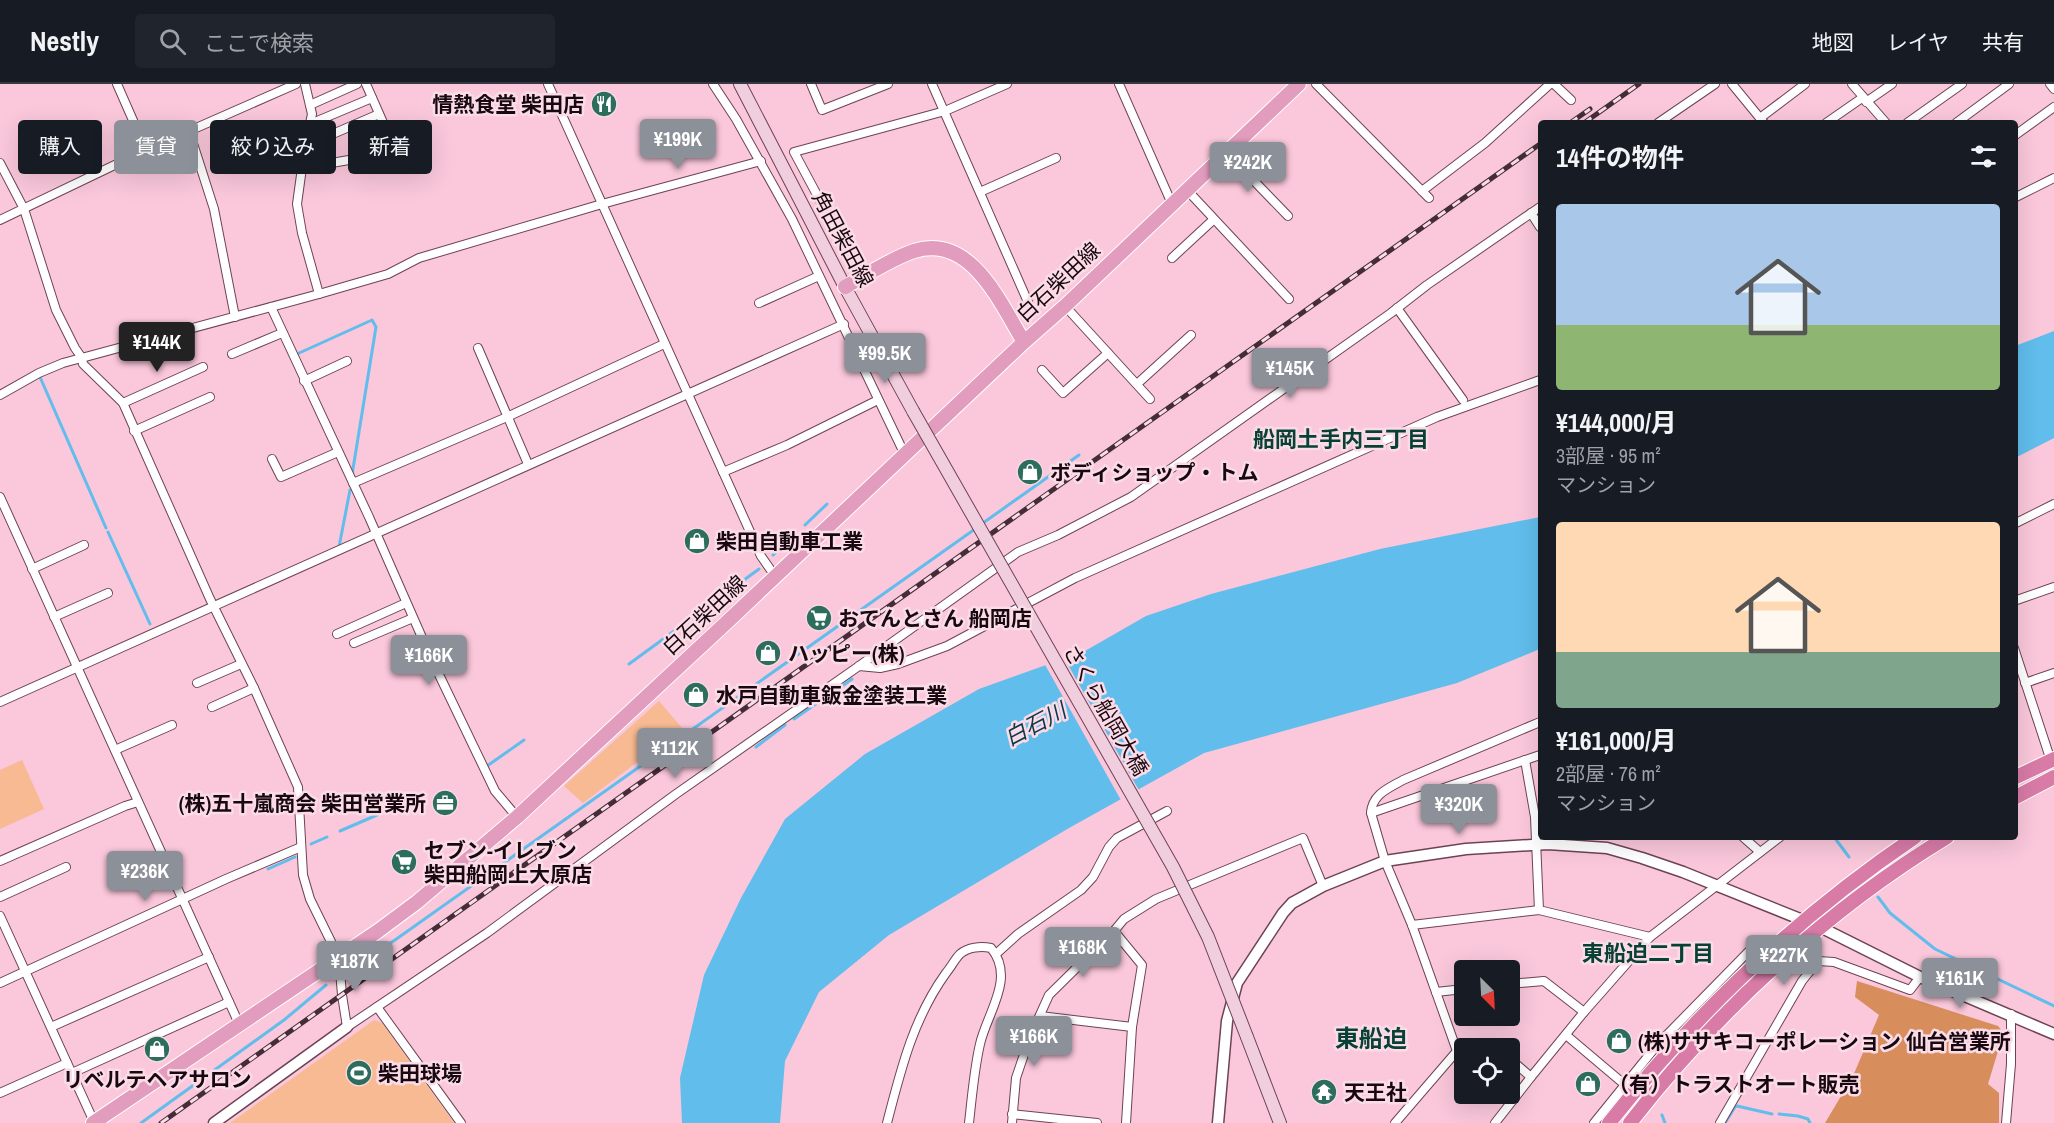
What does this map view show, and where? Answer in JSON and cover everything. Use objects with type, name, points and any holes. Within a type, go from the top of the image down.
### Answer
[{"type":"highway","points":[[2018,776],[2052,760]]},
{"type":"highway","points":[[2018,796],[2054,777]]},
{"type":"highway","points":[[1609,1123],[1708,1001],[1802,921],[1911,840]]},
{"type":"highway","points":[[1630,1123],[1680,1063],[1730,1009],[1820,927],[1879,882],[1942,840]]},
{"type":"main road","name":"角田柴田線","points":[[740,84],[845,287],[914,411]]},
{"type":"main road","name":"白石柴田線","points":[[94,1123],[240,1026],[417,902],[517,817],[1065,306],[1299,84]]},
{"type":"main road","points":[[845,287],[913,252],[935,247],[947,249],[972,265],[991,289],[1024,342]]},
{"type":"main road","name":"さくら船岡大橋","points":[[914,411],[1173,867],[1208,937],[1280,1123]]},
{"type":"street","points":[[117,84],[133,120]]},
{"type":"street","points":[[198,127],[296,84]]},
{"type":"street","points":[[305,84],[312,114],[311,120]]},
{"type":"street","points":[[310,105],[357,84]]},
{"type":"street","points":[[336,162],[396,152],[366,84]]},
{"type":"street","points":[[548,84],[761,556],[775,576]]},
{"type":"street","points":[[713,84],[761,161],[844,324],[905,455]]},
{"type":"street","points":[[811,84],[822,110],[888,84]]},
{"type":"street","points":[[932,84],[1028,302]]},
{"type":"street","points":[[845,247],[794,152],[945,111],[1007,84]]},
{"type":"street","points":[[1119,84],[1172,204]]},
{"type":"street","points":[[1316,84],[1429,198]]},
{"type":"street","points":[[1422,191],[1485,143],[1552,84],[1571,100]]},
{"type":"street","points":[[1672,119],[1715,84]]},
{"type":"street","points":[[1732,84],[1761,120]]},
{"type":"street","points":[[1763,120],[1805,84]]},
{"type":"street","points":[[1852,84],[1883,120]]},
{"type":"street","points":[[1831,120],[1892,84]]},
{"type":"street","points":[[1911,120],[1962,84]]},
{"type":"street","points":[[1960,120],[2009,84]]},
{"type":"street","points":[[2050,84],[2054,89]]},
{"type":"street","points":[[320,120],[372,98]]},
{"type":"street","points":[[2018,133],[2054,107]]},
{"type":"street","points":[[336,133],[379,114]]},
{"type":"street","points":[[1227,153],[1288,216]]},
{"type":"street","points":[[980,192],[1056,158]]},
{"type":"street","points":[[198,159],[214,209],[235,317]]},
{"type":"street","points":[[0,395],[39,373],[63,363],[319,294],[388,274],[419,258],[602,204],[761,161]]},
{"type":"street","points":[[0,163],[24,209],[56,310],[83,364],[123,403],[298,787],[303,875],[310,898],[339,958],[347,1028]]},
{"type":"street","points":[[0,220],[114,165]]},
{"type":"street","points":[[301,174],[297,204],[302,233],[319,294]]},
{"type":"street","points":[[2018,196],[2054,178]]},
{"type":"street","points":[[1187,190],[1289,299]]},
{"type":"street","points":[[214,1123],[377,1007],[487,933],[676,794],[1018,552],[1058,535],[1131,497],[1538,208]]},
{"type":"street","points":[[1531,213],[1538,224]]},
{"type":"street","points":[[1172,258],[1213,220]]},
{"type":"street","points":[[759,303],[819,276]]},
{"type":"street","points":[[1065,306],[1150,399]]},
{"type":"street","points":[[271,307],[353,483],[412,618],[495,791],[517,817]]},
{"type":"street","points":[[1397,308],[1463,400]]},
{"type":"street","points":[[0,702],[844,324]]},
{"type":"street","points":[[232,354],[282,333]]},
{"type":"street","points":[[1137,384],[1191,335]]},
{"type":"street","points":[[353,483],[507,417],[664,344]]},
{"type":"street","points":[[478,348],[528,464]]},
{"type":"street","points":[[1042,370],[1063,393],[1108,353]]},
{"type":"street","points":[[304,381],[347,361]]},
{"type":"street","points":[[123,403],[203,367]]},
{"type":"street","points":[[860,666],[880,668],[898,664],[947,646],[1075,578],[1437,417],[1538,381]]},
{"type":"street","points":[[135,431],[210,397]]},
{"type":"street","points":[[723,472],[787,445],[878,400]]},
{"type":"street","points":[[272,459],[281,477],[338,452]]},
{"type":"street","points":[[0,497],[240,1026]]},
{"type":"street","points":[[2018,522],[2054,504]]},
{"type":"street","points":[[32,569],[84,545]]},
{"type":"street","points":[[2018,600],[2054,587]]},
{"type":"street","points":[[54,617],[108,593]]},
{"type":"street","points":[[337,634],[406,603]]},
{"type":"street","points":[[354,643],[412,618]]},
{"type":"street","points":[[2018,660],[2052,760]]},
{"type":"street","points":[[197,683],[241,664]]},
{"type":"street","points":[[2025,682],[2054,673]]},
{"type":"street","points":[[212,707],[254,688]]},
{"type":"street","points":[[1455,1038],[1385,861],[1371,813],[1374,801],[1384,790],[1434,766],[1538,723]]},
{"type":"street","points":[[115,750],[172,725]]},
{"type":"street","points":[[1371,813],[1538,756]]},
{"type":"street","points":[[1526,760],[1537,804],[1539,910]]},
{"type":"street","points":[[0,861],[138,802]]},
{"type":"street","points":[[996,954],[1026,928],[1081,890],[1093,877],[1109,847],[1117,838],[1167,811]]},
{"type":"street","points":[[1097,1123],[1012,1118],[1016,1078],[1048,995],[1114,932],[1124,919],[1156,899],[1303,838],[1323,886]]},
{"type":"street","points":[[1746,840],[1760,852]]},
{"type":"street","points":[[1495,1123],[1584,1012],[1650,937],[1776,840]]},
{"type":"street","points":[[1218,1123],[1227,1021],[1237,983],[1282,913],[1293,903],[1323,886],[1385,861],[1466,849],[1536,843],[1607,848],[1683,872],[1820,927],[1920,976],[2054,1034]]},
{"type":"street","points":[[0,983],[182,899],[302,847]]},
{"type":"street","points":[[0,897],[66,867]]},
{"type":"street","points":[[1412,925],[1539,910],[1650,937]]},
{"type":"street","points":[[1,922],[94,1123]]},
{"type":"street","points":[[1114,932],[1142,965],[1132,1027],[1126,1123]]},
{"type":"street","points":[[886,1123],[906,1054],[921,1014],[961,953],[983,946],[991,948],[996,954],[999,964],[999,992],[980,1043],[969,1123]]},
{"type":"street","points":[[1594,1123],[1624,1084],[1708,1001],[1753,946]]},
{"type":"street","points":[[51,1027],[209,957]]},
{"type":"street","points":[[1720,1123],[1802,981],[1818,961],[1834,962],[1910,990],[1920,976]]},
{"type":"street","points":[[1520,983],[1544,981],[1584,1012]]},
{"type":"street","points":[[1436,992],[1454,990]]},
{"type":"street","points":[[72,1073],[229,1002]]},
{"type":"street","points":[[377,1007],[460,1123]]},
{"type":"street","points":[[2006,1123],[2011,1064],[2011,1014]]},
{"type":"street","points":[[1040,1016],[1132,1027]]},
{"type":"street","points":[[1566,1035],[1624,1084]]},
{"type":"street","points":[[1395,1123],[1454,1059]]},
{"type":"street","points":[[0,1093],[67,1063]]},
{"type":"street","points":[[1520,1068],[1531,1077]]},
{"type":"shaded area","points":[[659,701],[682,728],[583,803],[564,786]]},
{"type":"shaded area","points":[[22,760],[44,809],[0,829],[0,770]]},
{"type":"shaded area","points":[[1857,981],[1998,1026],[2002,1031],[2002,1038],[1988,1084],[1999,1093],[1999,1123],[1825,1123],[1853,1076],[1879,1015],[1855,997]]},
{"type":"shaded area","name":"柴田球場","points":[[374,1020],[382,1023],[454,1123],[230,1123]]},
{"type":"water","points":[[2054,331],[2054,438],[2018,456],[2018,345]]},
{"type":"water","name":"白石川","points":[[1538,517],[1538,650],[1457,683],[1204,753],[1069,828],[889,935],[819,992],[785,1061],[780,1123],[682,1123],[680,1078],[704,975],[741,898],[785,819],[865,754],[979,689],[1085,651],[1146,616],[1211,594],[1380,549]]},
{"type":"pier","points":[[1063,656],[1140,792],[1122,802],[1044,663]]},
{"type":"waterway","points":[[297,354],[372,320],[376,327],[352,475]]},
{"type":"waterway","points":[[40,377],[106,528]]},
{"type":"waterway","points":[[983,523],[1079,455]]},
{"type":"waterway","points":[[339,547],[350,490]]},
{"type":"waterway","points":[[805,525],[827,504]]},
{"type":"waterway","points":[[352,967],[395,940],[975,529]]},
{"type":"waterway","points":[[108,532],[150,624]]},
{"type":"waterway","points":[[773,555],[794,535]]},
{"type":"waterway","points":[[629,664],[759,569]]},
{"type":"waterway","points":[[828,696],[852,679]]},
{"type":"waterway","points":[[794,719],[820,701]]},
{"type":"waterway","points":[[756,747],[785,725]]},
{"type":"waterway","points":[[487,766],[524,740]]},
{"type":"waterway","points":[[392,808],[400,804]]},
{"type":"waterway","points":[[340,831],[377,815]]},
{"type":"waterway","points":[[311,844],[327,837]]},
{"type":"waterway","points":[[1836,840],[1849,857]]},
{"type":"waterway","points":[[268,869],[295,857]]},
{"type":"waterway","points":[[1878,897],[1890,913],[1935,949],[2054,1006]]},
{"type":"waterway","points":[[141,1123],[284,1020],[326,985]]},
{"type":"waterway","points":[[1725,1123],[1737,1106],[1772,1114]]},
{"type":"waterway","points":[[1779,1114],[1798,1116],[1808,1119],[1810,1123]]},
{"type":"waterway","points":[[1662,1115],[1665,1123]]},
{"type":"railway","points":[[1588,120],[1639,84]]},
{"type":"railway","points":[[1574,120],[1590,109]]},
{"type":"railway","points":[[161,1123],[1538,145]]},
{"type":"place","name":"情熱食堂 柴田店","points":[[604,104]]},
{"type":"place","name":"ボディショップ・トム","points":[[1030,472]]},
{"type":"place","name":"柴田自動車工業","points":[[697,541]]},
{"type":"place","name":"おてんとさん 船岡店","points":[[819,618]]},
{"type":"place","name":"ハッピー(株)","points":[[768,653]]},
{"type":"place","name":"水戸自動車鈑金塗装工業","points":[[696,695]]},
{"type":"place","name":"(株)五十嵐商会 柴田営業所","points":[[445,803]]},
{"type":"place","name":"セブン-イレブン 柴田船岡上大原店","points":[[404,862]]},
{"type":"place","name":"(株)ササキコーポレーション 仙台営業所","points":[[1619,1041]]},
{"type":"place","name":"リベルテヘアサロン","points":[[157,1049]]},
{"type":"place","name":"柴田球場","points":[[359,1073]]},
{"type":"place","name":"（有）トラストオート販売","points":[[1588,1084]]},
{"type":"place","name":"天王社","points":[[1324,1092]]},
{"type":"district","name":"船岡土手内三丁目","points":[[1341,439]]},
{"type":"district","name":"東船迫二丁目","points":[[1648,953]]},
{"type":"district","name":"東船迫","points":[[1371,1038]]}]
